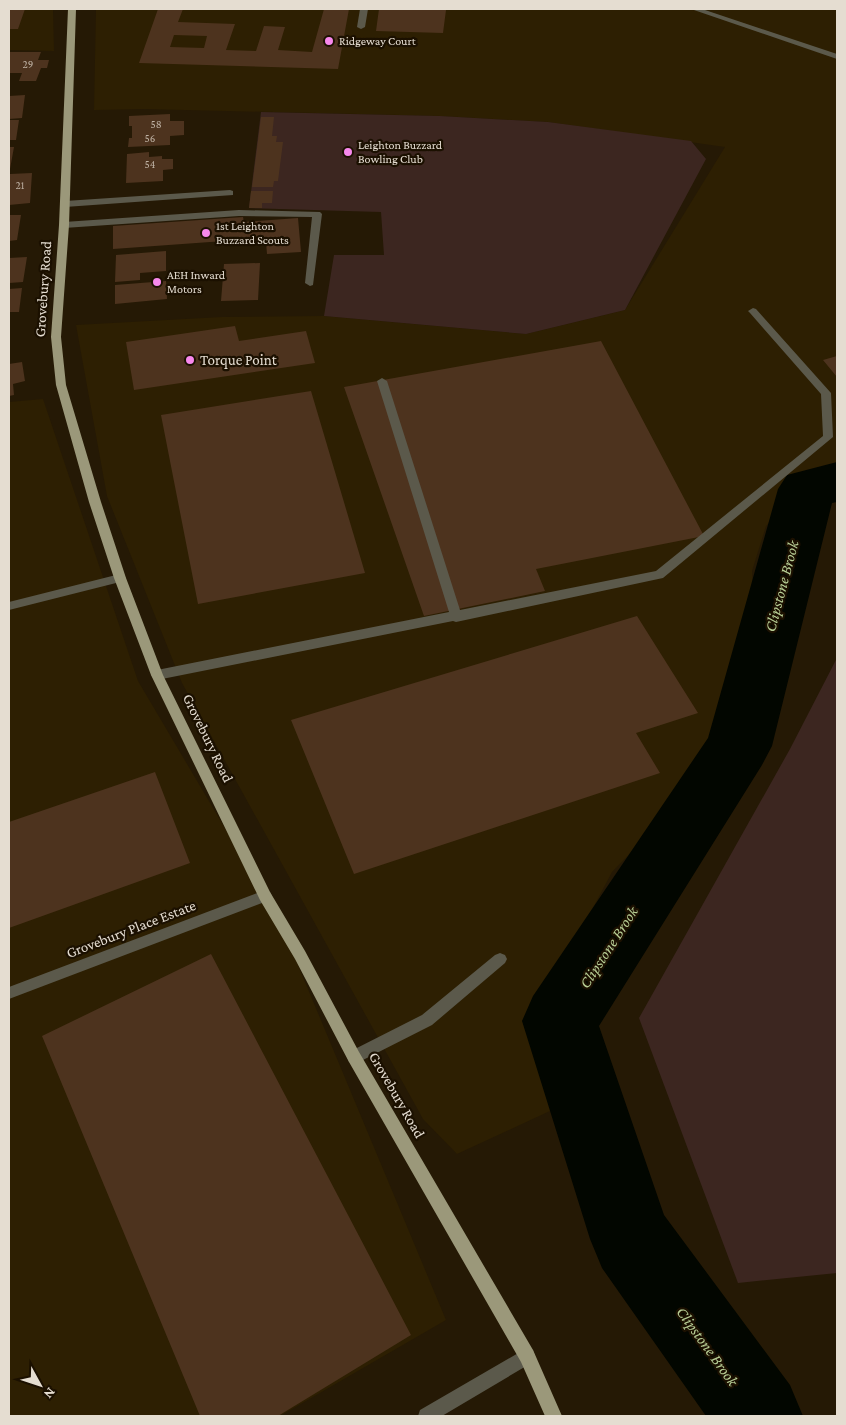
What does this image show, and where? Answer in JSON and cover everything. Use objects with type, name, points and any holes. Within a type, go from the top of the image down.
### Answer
[{"type":"main road","name":"Grovebury Road","points":[[72,9],[64,226],[56,337],[61,385],[95,502],[120,578],[157,675],[265,896],[300,955],[354,1056],[528,1356],[554,1416]]},
{"type":"street","points":[[361,27],[364,9]]},
{"type":"street","points":[[695,9],[837,57]]},
{"type":"street","points":[[65,204],[230,193]]},
{"type":"street","points":[[64,226],[239,213],[317,214],[310,283]]},
{"type":"street","points":[[157,675],[660,575],[828,437],[826,393],[753,312]]},
{"type":"street","points":[[382,381],[456,617]]},
{"type":"street","points":[[9,606],[120,578]]},
{"type":"street","name":"Grovebury Place Estate","points":[[9,993],[265,896]]},
{"type":"street","points":[[354,1056],[427,1020],[500,959]]},
{"type":"street","points":[[426,1416],[528,1356]]},
{"type":"shaded area","points":[[9,9],[53,9],[54,51],[9,50]]},
{"type":"shaded area","points":[[96,9],[837,9],[837,469],[803,487],[766,526],[752,571],[758,699],[726,755],[612,872],[572,947],[553,1007],[552,1110],[457,1154],[423,1119],[182,683],[107,496],[76,325],[222,317],[324,316],[526,334],[625,310],[725,147],[548,122],[440,116],[145,109],[94,110]]},
{"type":"shaded area","points":[[261,112],[440,116],[548,122],[691,141],[706,159],[625,310],[526,334],[324,316],[334,255],[384,255],[381,212],[249,208]]},
{"type":"shaded area","points":[[43,399],[138,681],[265,896],[295,958],[446,1320],[280,1416],[9,1416],[9,402]]},
{"type":"shaded area","points":[[837,658],[837,1273],[738,1283],[639,1018],[790,749]]},
{"type":"building","points":[[9,9],[25,9],[18,29],[9,29]]},
{"type":"building","name":"Ridgeway Court","points":[[158,9],[183,9],[178,22],[235,24],[226,50],[256,51],[264,26],[285,27],[278,50],[312,52],[324,9],[349,9],[338,69],[139,63]],"holes":[[[174,35],[207,36],[204,48],[170,47]]]},
{"type":"building","points":[[379,9],[446,10],[443,33],[376,31]]},
{"type":"building","points":[[9,52],[41,52],[38,60],[49,60],[47,68],[41,68],[36,81],[19,81],[22,73],[9,73]]},
{"type":"building","points":[[25,95],[22,118],[9,119],[9,96]]},
{"type":"building","points":[[170,114],[170,121],[184,121],[184,135],[170,136],[170,145],[128,147],[129,138],[132,138],[132,126],[129,126],[129,116]]},
{"type":"building","points":[[261,117],[274,117],[272,136],[277,136],[276,142],[283,142],[278,181],[274,181],[273,187],[252,187]]},
{"type":"building","points":[[9,120],[19,120],[16,140],[9,140]]},
{"type":"building","points":[[9,147],[14,147],[10,169],[9,169]]},
{"type":"building","points":[[149,152],[149,157],[162,156],[162,159],[173,159],[173,169],[163,170],[163,181],[126,183],[127,154]]},
{"type":"building","points":[[32,173],[30,203],[9,205],[10,174]]},
{"type":"building","points":[[251,191],[273,191],[272,203],[262,203],[262,208],[249,208]]},
{"type":"building","points":[[9,215],[21,215],[17,240],[9,241]]},
{"type":"building","name":"1st Leighton Buzzard Scouts","points":[[243,217],[244,222],[298,218],[301,252],[267,254],[266,242],[225,245],[224,241],[113,249],[113,226]]},
{"type":"building","points":[[166,251],[166,271],[140,273],[140,280],[115,282],[116,255]]},
{"type":"building","points":[[27,257],[23,282],[9,283],[9,258]]},
{"type":"building","points":[[260,263],[258,300],[221,301],[224,264]]},
{"type":"building","points":[[166,281],[167,299],[115,304],[115,285]]},
{"type":"building","points":[[22,288],[19,312],[9,312],[9,289]]},
{"type":"building","points":[[235,326],[239,341],[306,331],[315,363],[134,390],[126,342]]},
{"type":"building","points":[[601,341],[704,536],[536,569],[545,591],[424,616],[344,387]]},
{"type":"building","points":[[837,356],[837,377],[823,360]]},
{"type":"building","points":[[22,362],[25,381],[13,384],[14,395],[9,396],[9,364]]},
{"type":"building","points":[[311,391],[365,573],[198,604],[161,415]]},
{"type":"building","points":[[637,616],[698,713],[636,733],[660,773],[354,874],[291,720]]},
{"type":"building","points":[[155,772],[190,863],[9,928],[9,822]]},
{"type":"building","points":[[211,954],[411,1335],[278,1416],[200,1416],[42,1036]]},
{"type":"waterway","name":"Clipstone Brook","points":[[759,1416],[631,1239],[560,1021],[739,746],[807,489],[837,482]]},
{"type":"place","name":"Ridgeway Court","points":[[329,41]]},
{"type":"place","name":"Leighton Buzzard Bowling Club","points":[[348,152]]},
{"type":"place","name":"1st Leighton Buzzard Scouts","points":[[206,233]]},
{"type":"place","name":"AEH Inward Motors","points":[[157,282]]},
{"type":"place","name":"Torque Point","points":[[190,360]]}]
